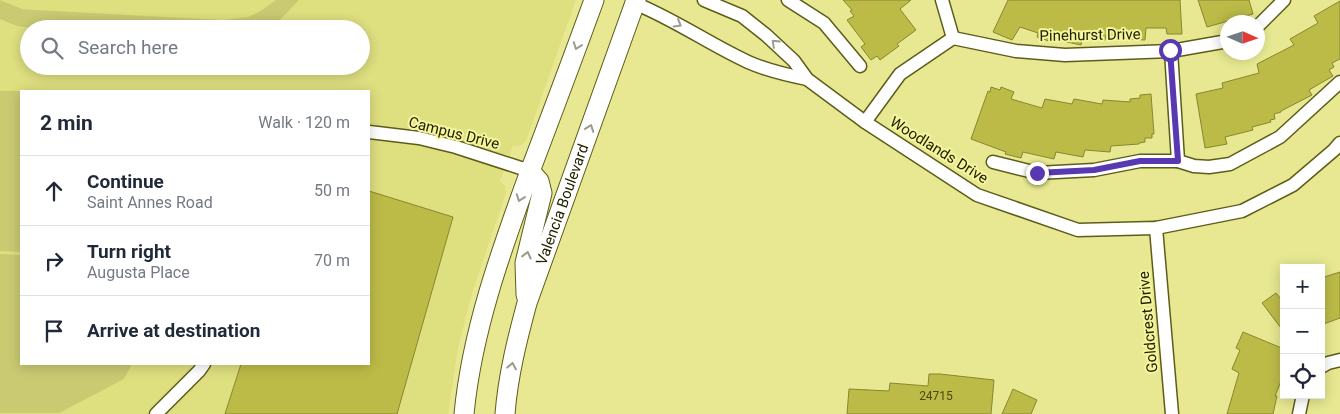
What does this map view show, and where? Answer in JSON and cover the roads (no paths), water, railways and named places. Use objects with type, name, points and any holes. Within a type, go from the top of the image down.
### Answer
[{"type":"main road","points":[[464,414],[466,390],[483,312],[506,236],[594,0]]},
{"type":"main road","name":"Valencia Boulevard","points":[[505,414],[517,340],[527,303],[635,2]]},
{"type":"main road","points":[[527,303],[524,263],[542,193],[539,181],[530,171]]},
{"type":"street","name":"Woodlands Drive","points":[[704,0],[742,16],[794,61],[807,80],[865,122],[977,195],[1078,230],[1156,228],[1242,211],[1293,185],[1340,143]]},
{"type":"street","points":[[788,0],[824,23],[860,66]]},
{"type":"street","points":[[865,122],[900,74],[953,38],[942,0]]},
{"type":"street","points":[[1265,19],[1284,0]]},
{"type":"street","name":"Woodlands Drive","points":[[635,2],[662,14],[750,63],[807,80]]},
{"type":"street","name":"Pinehurst Drive","points":[[953,38],[1016,51],[1065,55],[1170,50],[1220,42]]},
{"type":"street","points":[[1170,50],[1178,161]]},
{"type":"street","points":[[993,162],[1037,173],[1094,170],[1140,161],[1178,161],[1194,166],[1209,167],[1230,164],[1280,137],[1340,82]]},
{"type":"street","name":"Campus Drive","points":[[370,132],[418,138],[456,147],[530,171]]},
{"type":"street","name":"Goldcrest Drive","points":[[1156,228],[1172,414]]},
{"type":"street","points":[[1325,366],[1340,360]]},
{"type":"street","points":[[156,414],[203,365]]},
{"type":"street","points":[[1299,414],[1302,399]]}]
